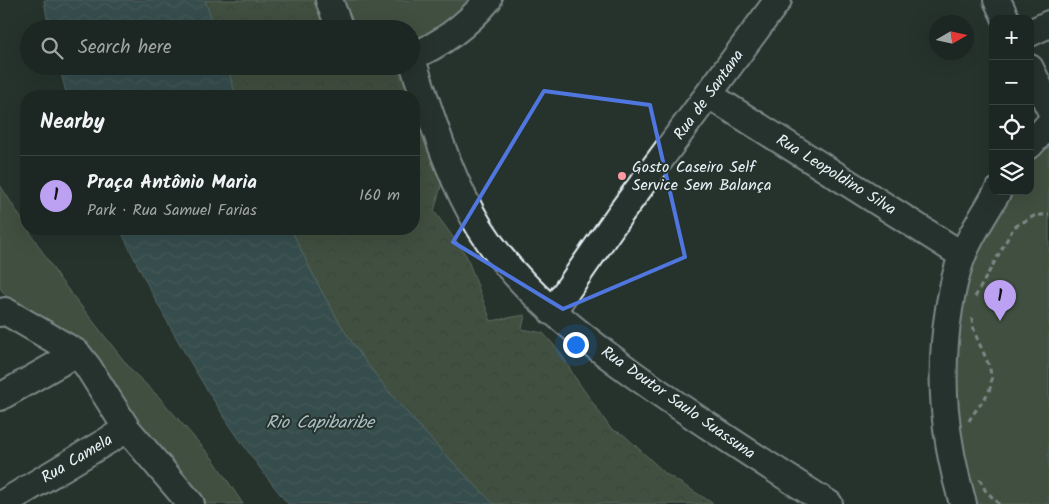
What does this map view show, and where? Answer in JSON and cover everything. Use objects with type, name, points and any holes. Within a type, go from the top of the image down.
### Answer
[{"type":"street","points":[[329,0],[337,20]]},
{"type":"street","points":[[420,53],[453,33],[474,16],[488,0]]},
{"type":"street","name":"Rua de Santana","points":[[552,312],[620,214],[778,0]]},
{"type":"street","points":[[997,0],[1004,15]]},
{"type":"street","points":[[1034,31],[1049,24]]},
{"type":"street","name":"Rua Doutor Saulo Suassuna","points":[[418,75],[460,192],[482,230],[507,265],[552,312],[658,392],[829,504]]},
{"type":"street","points":[[1034,76],[1049,107]]},
{"type":"street","name":"Rua Leopoldino Silva","points":[[709,95],[962,255]]},
{"type":"street","points":[[1034,141],[1049,124]]},
{"type":"street","points":[[963,504],[950,453],[944,415],[943,374],[945,334],[962,255],[996,195]]},
{"type":"street","points":[[3,312],[77,353],[88,366],[127,429],[179,500]]},
{"type":"street","points":[[0,397],[77,353]]},
{"type":"street","name":"Rua Camela","points":[[2,504],[127,429]]},
{"type":"path","points":[[972,304],[981,282],[1014,227],[1034,216],[1049,214]]},
{"type":"path","points":[[967,426],[991,386],[991,371],[972,327],[972,312]]},
{"type":"path","points":[[978,476],[985,490],[998,504]]},
{"type":"highlighted area","points":[[544,91],[650,105],[685,257],[563,309],[453,242]]},
{"type":"green space","points":[[205,0],[385,0],[388,20],[212,20]]},
{"type":"green space","points":[[335,0],[477,0],[420,48],[420,20],[344,20]]},
{"type":"green space","points":[[230,75],[400,75],[409,90],[234,90]]},
{"type":"green space","points":[[420,106],[452,147],[434,211],[466,255],[491,321],[525,315],[522,329],[543,333],[561,353],[574,376],[611,429],[624,435],[666,474],[714,504],[494,504],[455,465],[378,378],[346,333],[310,269],[294,235],[420,235]]},
{"type":"green space","points":[[1049,143],[1049,504],[967,504],[951,445],[958,294],[1003,195],[1034,195],[1034,151]]},
{"type":"green space","points":[[0,185],[20,217],[20,235],[32,235],[59,278],[132,371],[158,396],[213,459],[243,504],[201,504],[134,423],[95,354],[17,310],[0,288]]},
{"type":"water","points":[[44,0],[205,0],[212,20],[47,20]]},
{"type":"water","points":[[61,75],[230,75],[234,90],[65,90]]},
{"type":"water","name":"Rio Capibaribe","points":[[123,235],[294,235],[331,308],[361,356],[396,400],[455,465],[494,504],[288,504],[217,406],[175,336]]},
{"type":"place","name":"Gosto Caseiro Self Service Sem Balança","points":[[622,176]]},
{"type":"place","name":"Praça Antônio Maria","points":[[1000,321]]}]
